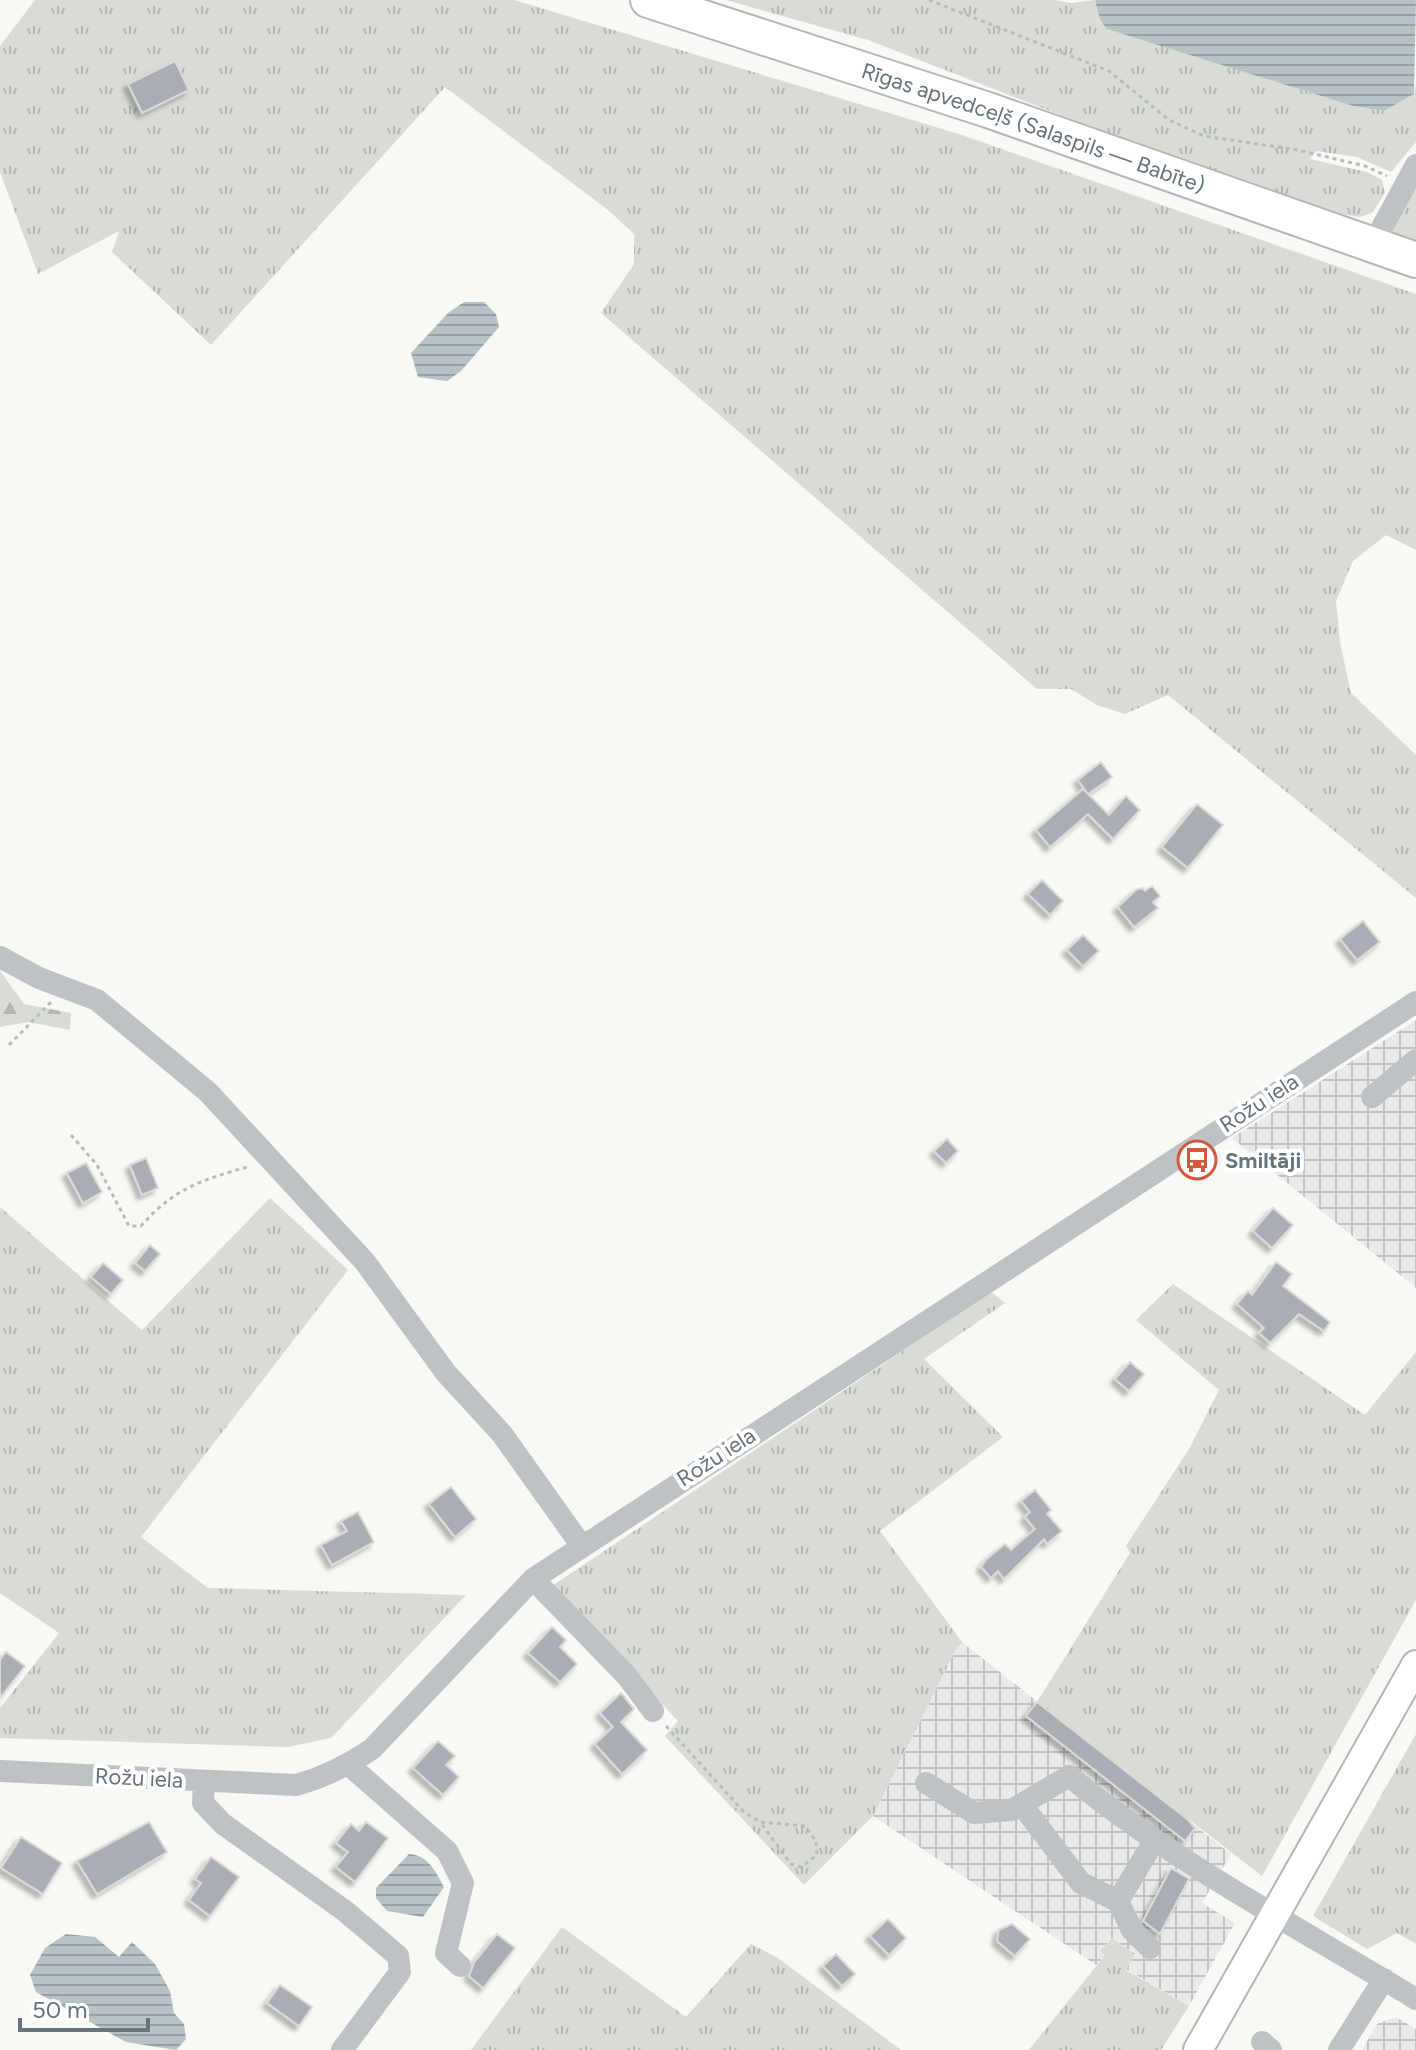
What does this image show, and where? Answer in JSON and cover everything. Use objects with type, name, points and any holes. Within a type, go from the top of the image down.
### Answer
[{"type":"highway","name":"Rīgas apvedceļš (Salaspils — Babīte)","points":[[648,0],[988,110],[1416,260]]},
{"type":"main road","points":[[1198,2050],[1416,1665]]},
{"type":"street","points":[[1373,244],[1416,165]]},
{"type":"street","points":[[0,957],[39,978],[97,1000],[208,1092],[365,1262],[446,1373],[502,1434],[581,1545]]},
{"type":"street","name":"Rožu iela","points":[[0,1771],[296,1785],[324,1777],[349,1765],[372,1749],[506,1603],[533,1579],[1416,1002]]},
{"type":"street","points":[[1372,1097],[1416,1060]]},
{"type":"street","points":[[533,1579],[627,1676],[653,1711]]},
{"type":"street","points":[[349,1765],[447,1851],[463,1883],[446,1953],[460,1966]]},
{"type":"street","points":[[926,1783],[974,1813],[1012,1810],[1069,1776],[1154,1841],[1274,1918],[1416,1999]]},
{"type":"street","points":[[204,1781],[203,1803],[223,1824],[345,1911],[398,1956],[400,1972],[342,2050]]},
{"type":"street","points":[[1022,1805],[1081,1883],[1118,1901],[1132,1930],[1150,1948]]},
{"type":"street","points":[[1118,1901],[1154,1841]]},
{"type":"street","points":[[1339,2050],[1384,1979]]},
{"type":"path","points":[[929,0],[1109,71],[1169,120],[1204,136],[1248,141],[1365,166],[1387,175],[1401,190]]},
{"type":"path","points":[[9,1045],[34,1015],[69,987]]},
{"type":"path","points":[[71,1135],[97,1165],[129,1226],[141,1226],[168,1197],[202,1180],[273,1160]]},
{"type":"path","points":[[653,1711],[744,1812],[760,1822],[791,1864],[801,1867],[817,1855],[816,1841],[805,1826],[760,1822]]},
{"type":"shaded area","points":[[1095,0],[1416,0],[1414,94],[1384,111],[1353,106],[1107,29],[1100,20]]},
{"type":"shaded area","points":[[464,302],[484,302],[496,314],[499,327],[461,371],[447,381],[418,377],[411,353],[448,313]]},
{"type":"shaded area","points":[[1416,1020],[1416,1288],[1232,1138]]},
{"type":"shaded area","points":[[963,1643],[1231,1854],[1202,1903],[1235,1923],[1189,2006],[1126,1969],[1112,1938],[1101,1950],[1105,1955],[1096,1965],[873,1816],[957,1647]]},
{"type":"shaded area","points":[[409,1854],[426,1861],[444,1887],[423,1917],[387,1911],[376,1898],[376,1888]]},
{"type":"shaded area","points":[[66,1934],[95,1937],[119,1957],[132,1942],[155,1964],[170,1991],[174,2013],[184,2024],[186,2039],[176,2050],[126,2042],[36,1992],[30,1975],[45,1948]]},
{"type":"shaded area","points":[[1396,2017],[1416,2029],[1416,2050],[1362,2050],[1377,2024]]},
{"type":"green space","points":[[35,0],[514,0],[959,134],[1416,294],[1416,550],[1386,535],[1353,561],[1336,601],[1340,642],[1351,693],[1416,755],[1416,898],[1168,695],[1125,714],[1097,705],[1071,689],[1037,689],[601,313],[634,264],[634,234],[608,210],[445,87],[211,345],[112,252],[119,231],[38,274],[0,172],[0,46]]},
{"type":"green space","points":[[726,0],[1054,0],[1071,3],[1095,0],[1100,21],[1108,29],[1353,106],[1384,111],[1414,94],[1416,84],[1416,142],[1391,172],[1357,157],[1316,151],[1310,159],[1367,172],[1382,180],[1385,193],[1372,213],[1360,217],[1329,212],[1081,123],[868,40]]},
{"type":"green space","points":[[1416,186],[1416,252],[1390,233]]},
{"type":"green space","points":[[0,971],[24,1004],[71,1013],[70,1030],[28,1022],[0,1027]]},
{"type":"green space","points":[[270,1198],[348,1270],[141,1537],[208,1588],[466,1595],[331,1738],[288,1747],[0,1738],[0,1708],[59,1633],[0,1593],[0,1207],[142,1330]]},
{"type":"green space","points":[[1173,1284],[1365,1415],[1416,1352],[1416,1600],[1262,1876],[1037,1702],[1130,1553],[1126,1546],[1189,1449],[1219,1390],[1136,1320]]},
{"type":"green space","points":[[991,1292],[1005,1303],[924,1359],[1003,1437],[880,1531],[963,1643],[957,1647],[873,1816],[804,1885],[665,1736],[678,1721],[552,1586]]},
{"type":"green space","points":[[1416,1734],[1416,1944],[1397,1933],[1367,1949],[1313,1916]]},
{"type":"green space","points":[[562,1927],[686,2017],[751,1944],[778,1958],[901,2050],[471,2050]]},
{"type":"green space","points":[[1112,1938],[1135,1954],[1126,1970],[1189,2006],[1161,2050],[1029,2050],[1105,1955],[1100,1951]]},
{"type":"building","points":[[175,61],[189,90],[142,113],[128,84]]},
{"type":"building","points":[[1101,762],[1112,777],[1088,794],[1078,780]]},
{"type":"building","points":[[1083,789],[1109,815],[1126,796],[1140,810],[1113,839],[1088,814],[1050,847],[1036,830]]},
{"type":"building","points":[[1197,804],[1223,825],[1188,868],[1162,847]]},
{"type":"building","points":[[1042,880],[1063,901],[1050,915],[1028,894]]},
{"type":"building","points":[[1152,886],[1160,896],[1153,902],[1158,908],[1134,927],[1118,907],[1136,890],[1142,888],[1145,891]]},
{"type":"building","points":[[1363,921],[1380,942],[1357,960],[1340,939]]},
{"type":"building","points":[[1083,935],[1099,951],[1083,966],[1067,950]]},
{"type":"building","points":[[947,1139],[958,1151],[946,1163],[934,1151]]},
{"type":"building","points":[[146,1158],[158,1188],[142,1195],[130,1165]]},
{"type":"building","points":[[86,1163],[102,1192],[83,1203],[67,1173]]},
{"type":"building","points":[[1273,1208],[1293,1225],[1272,1248],[1253,1231]]},
{"type":"building","points":[[150,1245],[160,1254],[145,1271],[135,1263]]},
{"type":"building","points":[[1276,1262],[1292,1274],[1283,1286],[1330,1322],[1324,1331],[1299,1314],[1270,1343],[1259,1333],[1264,1328],[1237,1304],[1248,1291],[1252,1295]]},
{"type":"building","points":[[103,1263],[123,1280],[111,1294],[91,1277]]},
{"type":"building","points":[[1130,1362],[1144,1374],[1129,1391],[1115,1379]]},
{"type":"building","points":[[451,1487],[476,1519],[455,1537],[429,1504]]},
{"type":"building","points":[[1035,1490],[1051,1510],[1047,1514],[1062,1531],[1047,1544],[1044,1539],[1004,1579],[998,1571],[991,1578],[981,1567],[987,1559],[1005,1544],[1011,1550],[1035,1529],[1025,1517],[1030,1512],[1021,1501]]},
{"type":"building","points":[[358,1512],[374,1542],[332,1565],[321,1545],[347,1531],[341,1521]]},
{"type":"building","points":[[552,1627],[566,1640],[560,1647],[577,1664],[560,1682],[528,1653]]},
{"type":"building","points":[[6,1652],[25,1666],[0,1698],[0,1660]]},
{"type":"building","points":[[621,1693],[634,1709],[621,1722],[647,1750],[622,1774],[595,1744],[613,1727],[600,1713]]},
{"type":"building","points":[[1037,1702],[1187,1819],[1195,1828],[1185,1841],[1026,1716]]},
{"type":"building","points":[[438,1741],[455,1756],[446,1765],[459,1777],[443,1795],[413,1768]]},
{"type":"building","points":[[149,1822],[167,1852],[97,1894],[77,1861]]},
{"type":"building","points":[[366,1822],[388,1838],[355,1882],[336,1867],[348,1852],[336,1843],[351,1824],[359,1831]]},
{"type":"building","points":[[21,1837],[62,1863],[43,1894],[1,1868]]},
{"type":"building","points":[[211,1857],[239,1877],[210,1916],[189,1900],[201,1883],[195,1879]]},
{"type":"building","points":[[1171,1868],[1189,1879],[1160,1934],[1143,1921]]},
{"type":"building","points":[[888,1919],[906,1938],[889,1955],[870,1936]]},
{"type":"building","points":[[1012,1924],[1030,1939],[1015,1956],[997,1941],[999,1930]]},
{"type":"building","points":[[497,1934],[515,1948],[483,1988],[469,1976],[474,1963]]},
{"type":"building","points":[[836,1954],[855,1974],[842,1986],[823,1966]]},
{"type":"building","points":[[280,1985],[312,2007],[299,2026],[267,2003]]},
{"type":"place","name":"Smiltāji","points":[[1197,1160]]}]
